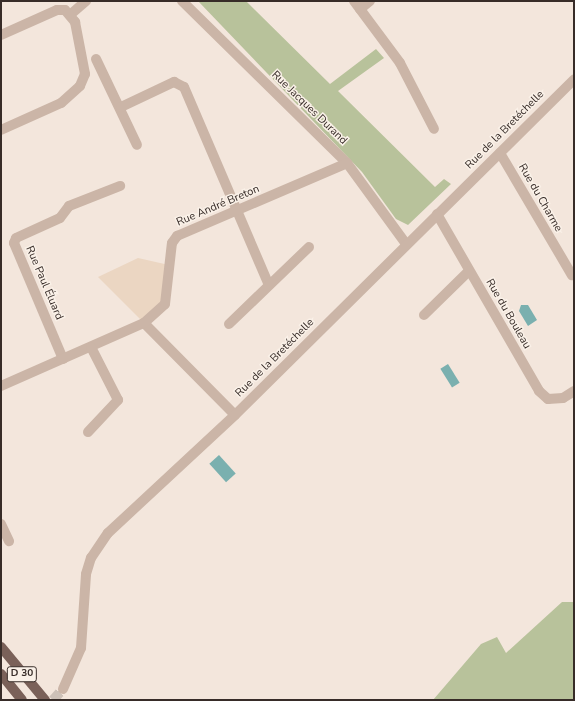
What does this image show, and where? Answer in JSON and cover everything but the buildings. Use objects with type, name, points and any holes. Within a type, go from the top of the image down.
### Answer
[{"type":"main road","name":"D 30","points":[[1,647],[45,700]]},
{"type":"main road","name":"D 30","points":[[1,674],[22,700]]},
{"type":"street","points":[[71,14],[86,1]]},
{"type":"street","name":"Rue Jacques Durand","points":[[182,1],[348,163],[406,244]]},
{"type":"street","points":[[370,1],[357,5],[400,63],[434,129]]},
{"type":"street","points":[[1,35],[57,10],[71,14]]},
{"type":"street","points":[[1,130],[61,103],[80,86],[85,74],[84,60],[71,14]]},
{"type":"street","points":[[96,59],[121,107],[137,145]]},
{"type":"street","name":"Rue de la Bretéchelle","points":[[63,689],[81,648],[83,588],[91,558],[127,512],[235,415],[406,244],[574,80]]},
{"type":"street","points":[[121,107],[180,82],[238,211],[269,285]]},
{"type":"street","name":"Rue du Charme","points":[[500,153],[572,275]]},
{"type":"street","name":"Rue André Breton","points":[[1,386],[144,323],[165,304],[172,243],[177,236],[348,163]]},
{"type":"street","name":"Rue Paul Éluard","points":[[63,359],[14,243],[16,238],[60,218],[69,206],[120,186]]},
{"type":"street","name":"Rue du Bouleau","points":[[437,214],[539,391],[548,399],[563,398],[574,392]]},
{"type":"street","points":[[229,324],[309,247]]},
{"type":"street","points":[[424,315],[470,271]]},
{"type":"street","points":[[144,323],[235,415]]},
{"type":"street","points":[[88,432],[118,400],[91,346]]},
{"type":"street","points":[[1,524],[9,542]]},
{"type":"green space","points":[[198,1],[246,1],[330,84],[376,49],[384,58],[338,91],[435,187],[444,179],[451,184],[408,225],[396,219],[362,172]]},
{"type":"green space","points":[[562,602],[574,602],[574,700],[433,700],[481,644],[497,637],[506,653]]},
{"type":"shaded area","points":[[138,258],[169,265],[165,304],[144,323],[98,277]]},
{"type":"water","points":[[521,305],[528,305],[537,320],[528,326],[519,311]]},
{"type":"water","points":[[448,364],[460,383],[452,387],[440,369]]},
{"type":"water","points":[[219,455],[236,474],[226,482],[209,464]]},
{"type":"tunnel","points":[[53,700],[63,689]]}]
